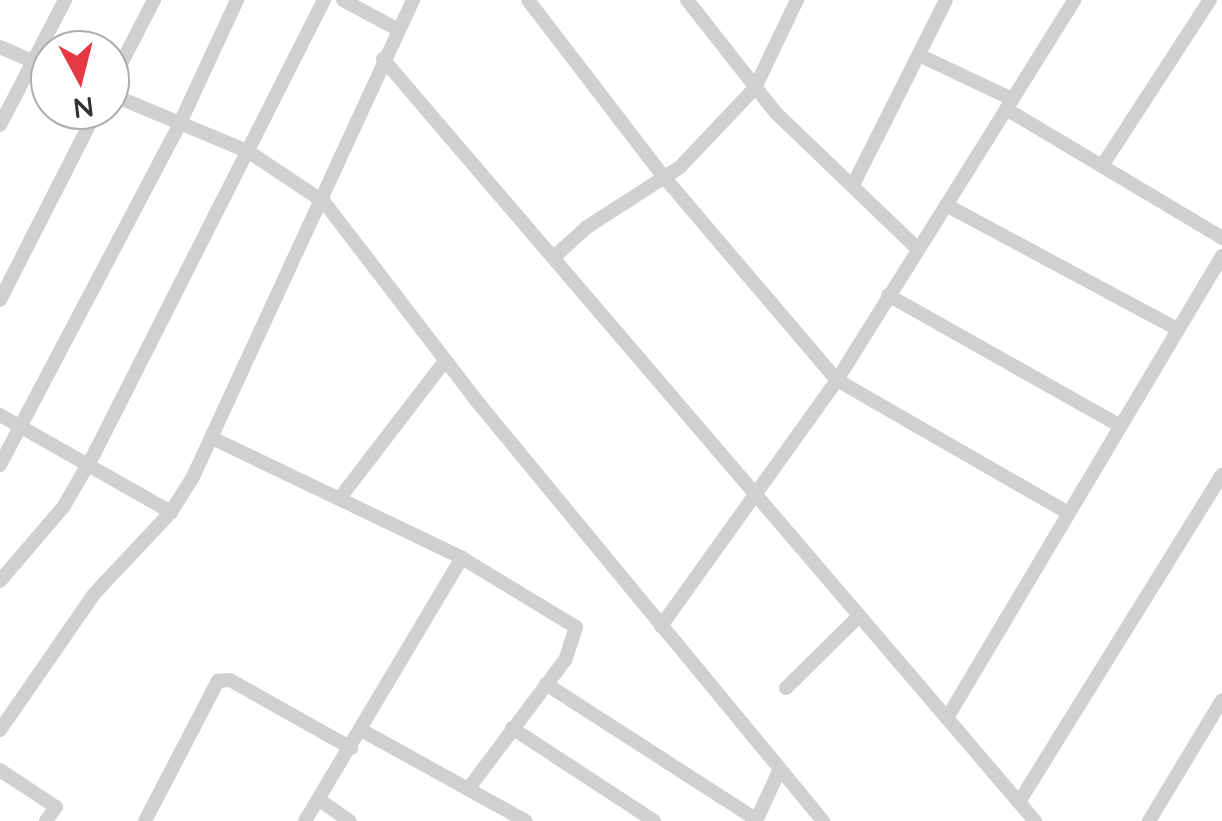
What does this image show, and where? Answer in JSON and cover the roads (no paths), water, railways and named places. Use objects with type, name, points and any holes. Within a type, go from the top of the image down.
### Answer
[{"type":"street","points":[[55,30],[65,0]]},
{"type":"street","points":[[130,46],[154,0]]},
{"type":"street","points":[[0,465],[24,427],[180,123],[237,0]]},
{"type":"street","points":[[0,581],[64,506],[90,462],[324,0]]},
{"type":"street","points":[[343,0],[398,29]]},
{"type":"street","points":[[0,730],[94,594],[171,512],[212,438],[324,202],[383,59],[412,0]]},
{"type":"street","points":[[528,0],[664,177],[837,380],[1067,512]]},
{"type":"street","points":[[687,0],[755,88],[918,249]]},
{"type":"street","points":[[554,258],[664,177],[755,88],[797,0]]},
{"type":"street","points":[[853,185],[946,0]]},
{"type":"street","points":[[660,626],[757,498],[837,380],[1074,0]]},
{"type":"street","points":[[1102,166],[1212,0],[1222,4]]},
{"type":"street","points":[[0,46],[30,60]]},
{"type":"street","points":[[921,56],[1009,104],[1222,238]]},
{"type":"street","points":[[383,59],[1035,821]]},
{"type":"street","points":[[0,125],[30,84]]},
{"type":"street","points":[[130,102],[249,152],[324,202],[445,360],[823,821]]},
{"type":"street","points":[[0,300],[87,130]]},
{"type":"street","points":[[946,205],[1175,328]]},
{"type":"street","points":[[947,718],[1175,328],[1222,256]]},
{"type":"street","points":[[888,295],[1120,425]]},
{"type":"street","points":[[339,499],[445,360]]},
{"type":"street","points":[[0,415],[90,462],[171,512]]},
{"type":"street","points":[[212,438],[462,558],[576,627],[577,638],[468,789]]},
{"type":"street","points":[[1019,802],[1222,475]]},
{"type":"street","points":[[305,821],[321,801],[462,558]]},
{"type":"street","points":[[786,688],[860,616]]},
{"type":"street","points":[[145,821],[218,680],[230,680],[352,748]]},
{"type":"street","points":[[546,684],[757,820],[779,771]]},
{"type":"street","points":[[1148,821],[1222,700]]},
{"type":"street","points":[[512,728],[654,821]]},
{"type":"street","points":[[362,730],[526,821]]},
{"type":"street","points":[[0,770],[56,807],[46,821]]},
{"type":"street","points":[[321,801],[350,821]]}]
